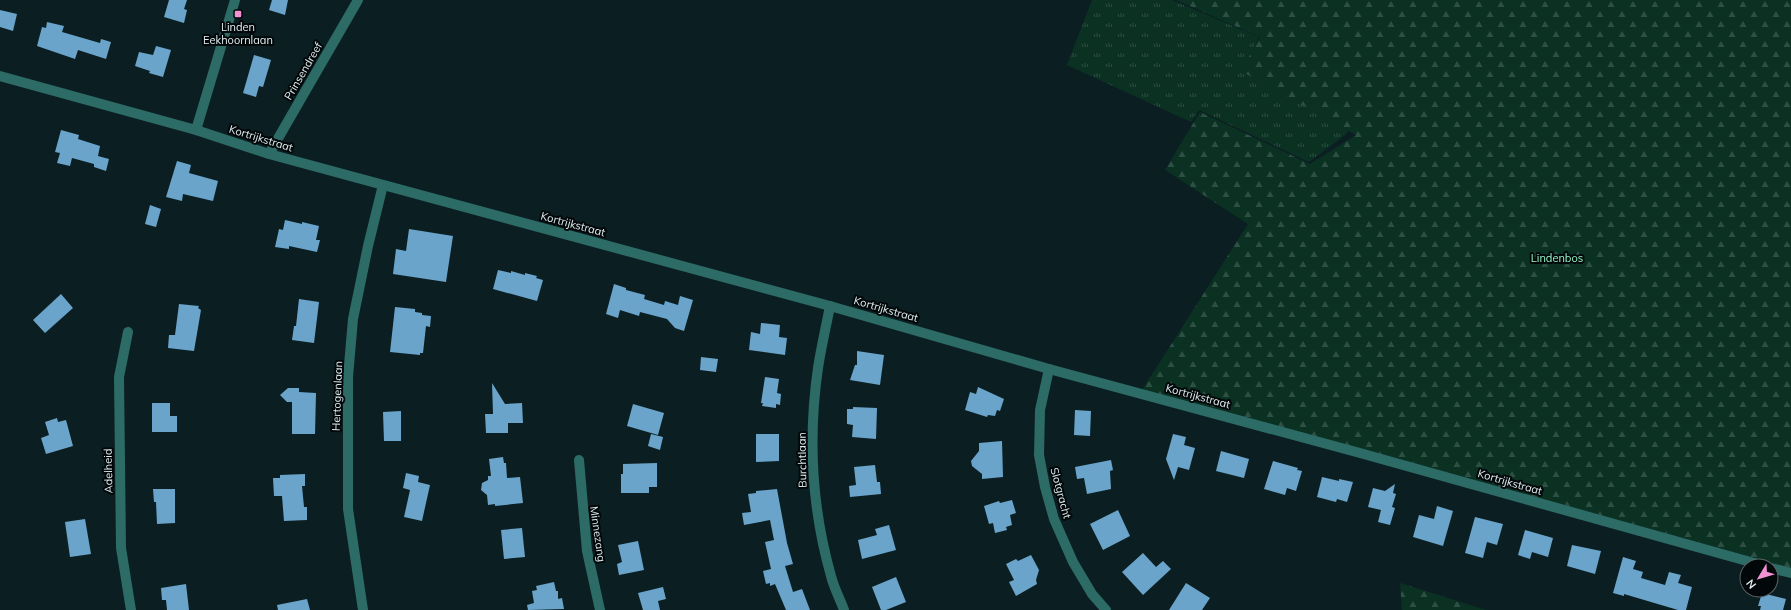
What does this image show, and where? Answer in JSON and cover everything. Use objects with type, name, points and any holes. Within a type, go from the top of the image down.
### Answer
[{"type":"street","points":[[196,130],[235,0]]},
{"type":"street","name":"Prinsendreef","points":[[269,154],[358,0]]},
{"type":"street","name":"Kortrijkstraat","points":[[0,76],[196,130],[269,154],[830,306],[1049,369],[1352,451],[1739,559]]},
{"type":"street","name":"Hertogenlaan","points":[[363,610],[348,509],[348,377],[353,319],[383,185]]},
{"type":"street","name":"Burchtlaan","points":[[830,306],[818,369],[813,428],[813,476],[820,530],[831,577],[844,610]]},
{"type":"street","name":"Adelheid","points":[[128,332],[119,377],[121,548],[131,610]]},
{"type":"street","name":"Slotgracht","points":[[1049,369],[1040,410],[1039,455],[1045,487],[1054,519],[1072,562],[1092,594],[1106,610]]},
{"type":"street","name":"Minnezang","points":[[579,460],[587,551],[600,610]]},
{"type":"street","points":[[1779,570],[1791,573]]},
{"type":"green space","points":[[1092,0],[1172,0],[1259,37],[1244,68],[1350,129],[1345,135],[1309,162],[1199,110],[1191,122],[1067,65]]},
{"type":"green space","name":"Lindenbos","points":[[1176,0],[1791,0],[1791,568],[1779,565],[1779,558],[1755,558],[1378,453],[1142,390],[1248,224],[1165,170],[1200,112],[1310,164],[1356,135],[1241,71],[1260,37]]},
{"type":"green space","points":[[1400,583],[1486,610],[1402,610]]},
{"type":"building","points":[[169,0],[187,0],[184,9],[187,10],[184,23],[164,17]]},
{"type":"building","points":[[272,0],[288,0],[285,15],[269,10]]},
{"type":"building","points":[[0,10],[17,14],[13,31],[0,27]]},
{"type":"building","points":[[47,22],[64,26],[62,32],[100,43],[101,39],[111,42],[106,59],[78,50],[75,59],[37,46],[42,27],[46,28]]},
{"type":"building","points":[[156,46],[171,50],[163,77],[149,73],[150,71],[135,66],[139,52],[153,55]]},
{"type":"building","points":[[254,55],[271,60],[263,87],[259,86],[256,97],[243,93]]},
{"type":"building","points":[[61,130],[79,135],[78,139],[100,146],[98,156],[109,159],[106,171],[94,167],[94,164],[72,158],[70,166],[57,163],[60,153],[55,152]]},
{"type":"building","points":[[177,161],[191,165],[189,173],[218,181],[213,201],[183,194],[182,201],[166,197]]},
{"type":"building","points":[[150,205],[161,209],[156,227],[145,224]]},
{"type":"building","points":[[285,220],[319,226],[316,240],[320,240],[317,252],[289,246],[289,249],[275,247],[279,229],[283,230]]},
{"type":"building","points":[[409,229],[453,236],[446,282],[393,274],[396,249],[406,251]]},
{"type":"building","points":[[498,270],[511,273],[511,271],[525,275],[525,273],[537,276],[536,278],[543,280],[537,301],[493,289]]},
{"type":"building","points":[[614,284],[626,288],[626,290],[645,295],[644,299],[664,305],[665,301],[678,305],[680,296],[693,300],[684,331],[675,328],[667,319],[640,312],[639,316],[620,310],[618,318],[606,314]]},
{"type":"building","points":[[61,294],[73,308],[45,333],[33,320]]},
{"type":"building","points":[[299,299],[319,302],[314,343],[292,340],[294,326],[296,326]]},
{"type":"building","points":[[179,304],[199,306],[198,308],[201,310],[194,351],[168,348],[169,335],[175,335]]},
{"type":"building","points":[[395,307],[415,309],[415,312],[422,313],[422,315],[431,316],[430,327],[426,326],[423,353],[420,353],[420,355],[390,352]]},
{"type":"building","points":[[761,323],[780,325],[779,337],[787,338],[785,355],[749,350],[751,332],[760,334]]},
{"type":"building","points":[[857,351],[884,355],[880,385],[850,380],[855,365],[857,365]]},
{"type":"building","points":[[701,357],[718,359],[716,372],[700,370]]},
{"type":"building","points":[[765,377],[779,379],[777,393],[781,394],[780,405],[776,404],[776,408],[762,406],[763,403],[761,403]]},
{"type":"building","points":[[492,383],[505,404],[522,403],[523,423],[508,423],[508,433],[486,433],[485,414],[493,414]]},
{"type":"building","points":[[978,387],[1004,399],[1000,411],[997,410],[995,416],[988,415],[987,417],[965,410],[970,392],[976,394]]},
{"type":"building","points":[[288,388],[299,388],[299,392],[316,393],[315,434],[292,434],[292,402],[287,402],[280,395]]},
{"type":"building","points":[[152,403],[170,403],[170,416],[177,416],[177,432],[152,432]]},
{"type":"building","points":[[633,404],[664,413],[658,435],[627,426]]},
{"type":"building","points":[[853,407],[877,408],[876,439],[852,437],[853,425],[847,424],[847,409],[853,409]]},
{"type":"building","points":[[1075,410],[1091,411],[1090,436],[1074,435]]},
{"type":"building","points":[[401,411],[401,441],[384,441],[383,412]]},
{"type":"building","points":[[57,418],[58,422],[66,420],[73,446],[46,454],[41,438],[49,435],[45,422]]},
{"type":"building","points":[[651,434],[663,437],[660,450],[648,446]]},
{"type":"building","points":[[756,434],[779,434],[779,461],[756,462]]},
{"type":"building","points":[[1173,434],[1186,437],[1184,445],[1195,448],[1189,470],[1178,467],[1174,480],[1166,459]]},
{"type":"building","points":[[1002,441],[1003,477],[982,479],[982,474],[972,466],[971,461],[979,451],[979,443]]},
{"type":"building","points":[[1221,451],[1249,459],[1244,478],[1216,471]]},
{"type":"building","points":[[503,457],[504,463],[506,463],[507,478],[520,477],[523,503],[495,506],[495,504],[488,505],[487,495],[481,490],[482,483],[488,480],[488,476],[491,476],[489,459]]},
{"type":"building","points":[[1111,460],[1113,470],[1110,471],[1111,489],[1087,494],[1084,478],[1077,479],[1075,467]]},
{"type":"building","points":[[1273,461],[1298,468],[1297,470],[1302,471],[1296,491],[1287,488],[1285,495],[1264,489]]},
{"type":"building","points":[[657,463],[657,487],[649,487],[649,493],[621,493],[621,474],[623,474],[623,464]]},
{"type":"building","points":[[875,465],[877,482],[880,482],[881,494],[850,497],[849,486],[856,485],[854,467]]},
{"type":"building","points":[[406,473],[419,476],[418,482],[430,485],[422,521],[404,517],[410,490],[403,488]]},
{"type":"building","points":[[305,474],[305,486],[302,486],[304,507],[307,507],[307,520],[284,521],[282,496],[274,496],[273,478],[280,478],[280,475]]},
{"type":"building","points":[[1322,477],[1339,481],[1339,479],[1353,482],[1347,502],[1337,499],[1336,502],[1317,497]]},
{"type":"building","points":[[1395,484],[1393,493],[1396,494],[1392,507],[1395,508],[1390,525],[1378,522],[1381,510],[1368,507],[1373,488],[1385,491]]},
{"type":"building","points":[[153,489],[175,489],[175,523],[157,524],[156,502],[154,502]]},
{"type":"building","points":[[777,489],[787,543],[793,564],[785,566],[793,592],[802,589],[810,610],[786,610],[775,584],[770,586],[770,583],[766,584],[763,571],[771,569],[765,542],[774,540],[770,520],[744,525],[742,513],[751,512],[748,494],[756,493],[756,491]]},
{"type":"building","points":[[1012,500],[1016,513],[1010,515],[1012,525],[1006,527],[1007,530],[995,533],[993,523],[989,524],[984,506],[999,501],[1000,503]]},
{"type":"building","points":[[1437,506],[1453,511],[1443,546],[1413,537],[1419,515],[1434,519]]},
{"type":"building","points":[[1118,510],[1130,536],[1103,550],[1090,524]]},
{"type":"building","points":[[1475,517],[1503,524],[1497,545],[1487,542],[1483,558],[1465,553]]},
{"type":"building","points":[[85,519],[91,554],[70,557],[65,522]]},
{"type":"building","points":[[889,525],[896,550],[862,559],[858,540],[877,535],[875,529]]},
{"type":"building","points":[[522,528],[525,557],[504,559],[501,530]]},
{"type":"building","points":[[1525,530],[1553,538],[1548,557],[1532,552],[1530,559],[1518,555]]},
{"type":"building","points":[[638,541],[644,570],[619,575],[617,564],[622,562],[618,545]]},
{"type":"building","points":[[1572,545],[1601,551],[1595,574],[1567,566]]},
{"type":"building","points":[[1143,553],[1156,567],[1163,561],[1171,569],[1143,595],[1122,572]]},
{"type":"building","points":[[1031,555],[1039,570],[1036,580],[1037,584],[1016,596],[1009,582],[1014,580],[1006,564],[1016,559],[1018,561]]},
{"type":"building","points":[[1623,557],[1636,561],[1633,569],[1643,572],[1641,578],[1665,585],[1669,572],[1681,575],[1678,583],[1692,587],[1686,610],[1678,610],[1624,594],[1624,596],[1613,593]]},
{"type":"building","points":[[896,577],[906,602],[886,610],[881,610],[872,587]]},
{"type":"building","points":[[554,582],[556,591],[558,591],[558,599],[562,598],[564,609],[528,610],[527,605],[534,603],[532,591],[537,590],[536,586]]},
{"type":"building","points":[[1186,583],[1210,598],[1202,610],[1169,610]]},
{"type":"building","points":[[186,584],[189,610],[167,610],[166,600],[162,600],[161,588]]},
{"type":"building","points":[[663,587],[666,599],[658,601],[660,610],[643,610],[638,593]]},
{"type":"building","points":[[1779,597],[1786,599],[1783,610],[1760,610],[1761,606],[1758,606],[1760,598]]},
{"type":"building","points":[[307,599],[310,610],[278,610],[277,605]]},
{"type":"place","name":"Linden Eekhoornlaan","points":[[238,14]]}]
